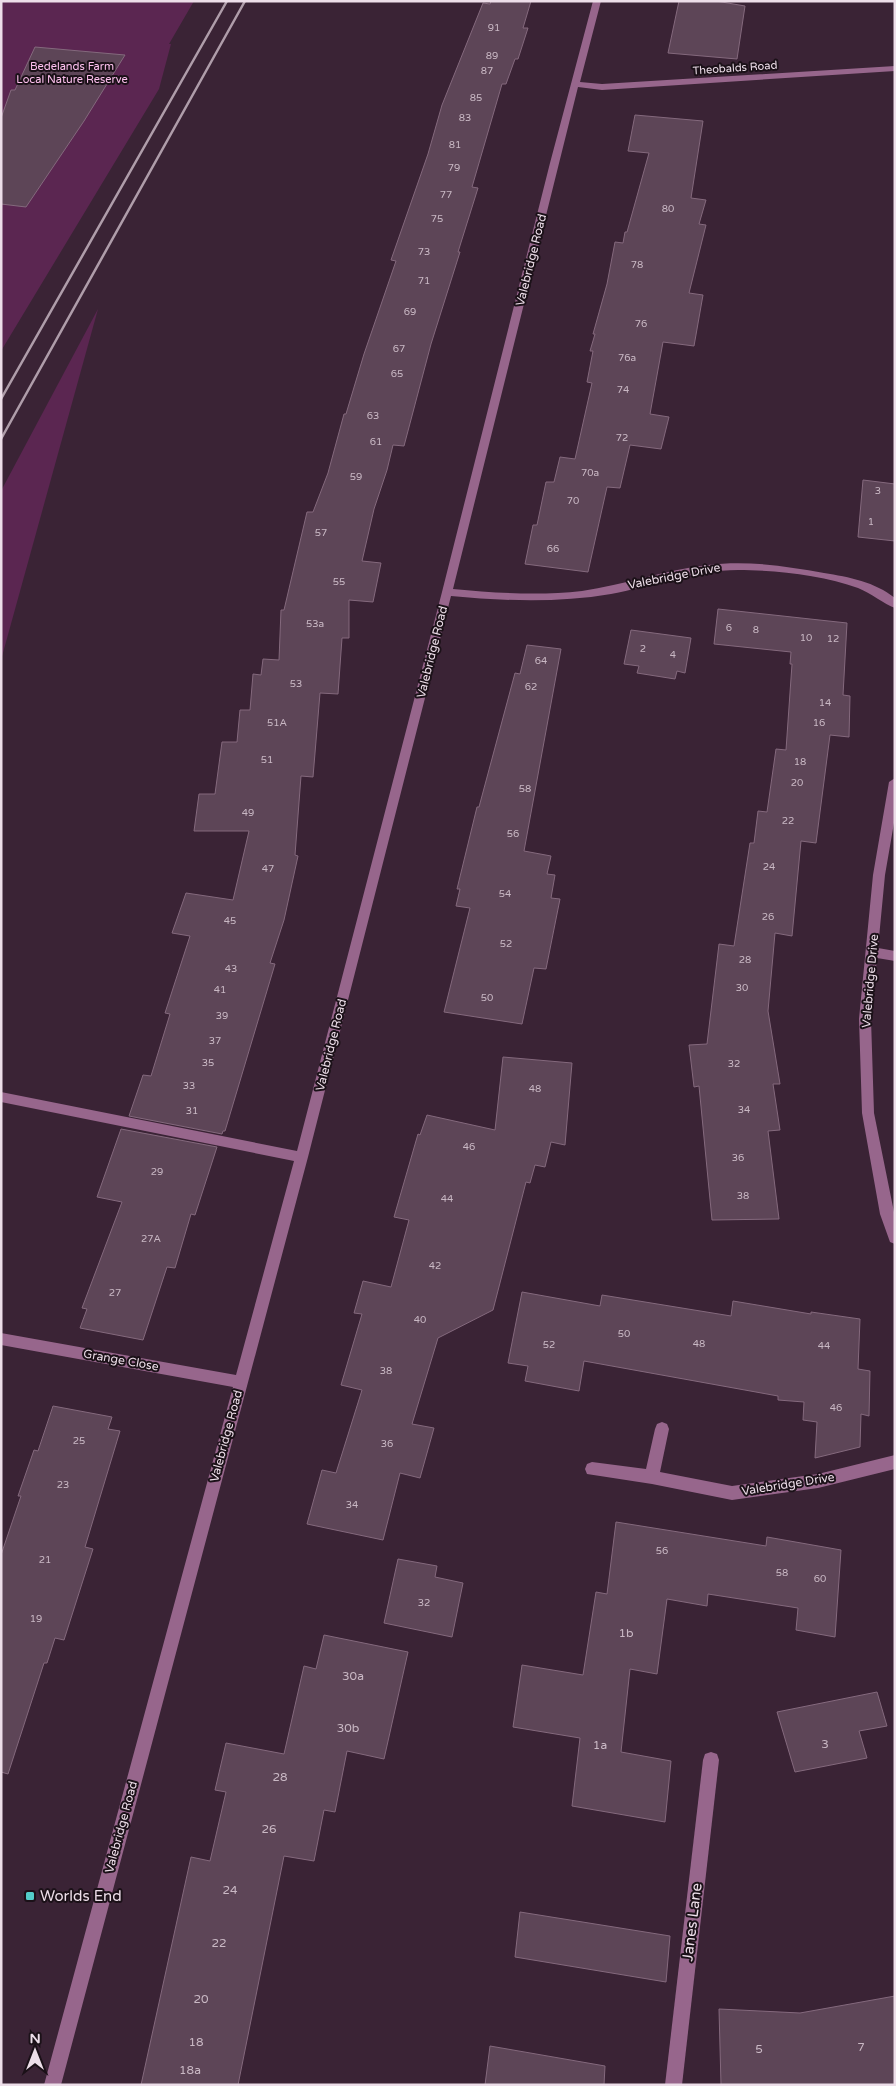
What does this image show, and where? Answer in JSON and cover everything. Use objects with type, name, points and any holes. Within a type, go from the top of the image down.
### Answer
[{"type":"street","name":"Valebridge Road","points":[[52,2085],[302,1157],[447,592],[554,163],[597,1]]},
{"type":"street","name":"Theobalds Road","points":[[576,84],[602,87],[895,68]]},
{"type":"street","name":"Valebridge Drive","points":[[447,592],[500,597],[551,597],[600,592],[692,570],[729,566],[760,566],[853,581],[892,598]]},
{"type":"street","name":"Valebridge Drive","points":[[895,782],[879,875],[873,952],[865,1018],[868,1113],[888,1214],[895,1238]]},
{"type":"street","points":[[873,952],[895,956]]},
{"type":"street","points":[[1,1098],[302,1157]]},
{"type":"street","name":"Grange Close","points":[[1,1339],[240,1382]]},
{"type":"street","points":[[652,1477],[662,1429]]},
{"type":"street","name":"Valebridge Drive","points":[[592,1469],[652,1477],[732,1492],[818,1481],[895,1462]]},
{"type":"street","name":"Janes Lane","points":[[673,2085],[711,1760]]},
{"type":"green space","name":"Bedelands Farm Local Nature Reserve","points":[[1,1],[194,1],[169,44],[171,44],[159,89],[1,351]]},
{"type":"green space","points":[[98,309],[1,660],[1,491]]},
{"type":"building","points":[[491,1],[531,1],[523,28],[528,28],[518,59],[515,59],[506,84],[502,84],[472,187],[478,188],[431,344],[404,446],[393,445],[374,509],[362,561],[381,563],[373,602],[349,600],[349,638],[342,638],[338,694],[320,693],[313,777],[301,776],[295,855],[298,856],[284,920],[270,963],[275,964],[225,1131],[222,1134],[129,1116],[143,1075],[151,1076],[170,1014],[165,1013],[190,936],[172,933],[186,893],[233,900],[249,831],[194,831],[199,794],[215,794],[222,742],[237,742],[240,710],[250,710],[253,674],[261,675],[263,659],[279,660],[281,610],[284,610],[307,512],[313,512],[328,473],[344,414],[346,414],[364,354],[396,261],[391,260],[428,154],[442,105],[483,3],[490,4]]},
{"type":"building","points":[[679,1],[716,1],[745,6],[737,59],[668,53]]},
{"type":"building","points":[[35,47],[125,55],[84,121],[26,207],[1,204],[1,118],[11,90],[15,90]]},
{"type":"building","points":[[635,115],[703,121],[691,198],[706,200],[699,224],[706,225],[689,293],[703,295],[694,346],[663,342],[650,414],[669,417],[661,449],[630,445],[620,488],[607,487],[588,572],[525,564],[533,525],[537,525],[546,482],[554,482],[560,457],[575,459],[592,383],[587,382],[593,351],[590,351],[595,334],[593,334],[607,284],[615,242],[623,243],[649,153],[628,151]]},
{"type":"building","points":[[863,480],[895,484],[895,541],[858,537]]},
{"type":"building","points":[[718,609],[847,623],[843,695],[850,696],[849,737],[830,735],[816,843],[801,841],[792,936],[775,933],[768,1011],[780,1084],[773,1084],[780,1130],[768,1131],[779,1219],[712,1220],[699,1086],[694,1087],[689,1045],[707,1044],[719,944],[734,946],[750,843],[754,843],[758,811],[767,812],[776,749],[786,750],[792,664],[790,664],[791,652],[714,644]]},
{"type":"building","points":[[631,630],[691,638],[685,673],[677,671],[675,679],[637,673],[639,666],[624,664]]},
{"type":"building","points":[[527,645],[561,649],[524,851],[551,856],[547,874],[555,875],[551,898],[560,899],[546,969],[534,968],[522,1024],[444,1012],[470,908],[456,906],[460,889],[457,889],[477,807],[479,807],[515,673],[520,674]]},
{"type":"building","points":[[503,1057],[572,1063],[565,1145],[551,1142],[545,1167],[535,1165],[530,1183],[526,1182],[493,1310],[438,1338],[412,1424],[434,1428],[420,1478],[400,1473],[383,1540],[307,1524],[322,1470],[336,1473],[362,1390],[341,1385],[362,1314],[354,1313],[363,1281],[391,1287],[409,1220],[394,1217],[418,1134],[420,1135],[427,1115],[495,1130]]},
{"type":"building","points":[[121,1129],[217,1147],[195,1215],[191,1214],[175,1268],[167,1267],[143,1340],[80,1328],[87,1309],[82,1308],[122,1202],[97,1197]]},
{"type":"building","points":[[522,1292],[600,1306],[602,1295],[731,1316],[733,1301],[811,1314],[811,1312],[860,1319],[858,1369],[870,1371],[869,1416],[861,1414],[860,1447],[815,1458],[817,1422],[803,1420],[804,1402],[778,1400],[778,1396],[584,1361],[579,1391],[525,1381],[528,1366],[508,1363]]},
{"type":"building","points":[[53,1406],[112,1417],[108,1429],[120,1431],[85,1547],[93,1549],[64,1640],[55,1638],[47,1663],[44,1663],[8,1774],[1,1772],[1,1555],[34,1450],[38,1451]]},
{"type":"building","points":[[616,1522],[766,1546],[767,1537],[841,1550],[835,1637],[796,1630],[798,1608],[708,1594],[707,1606],[667,1599],[657,1674],[630,1669],[621,1752],[671,1761],[665,1822],[572,1806],[580,1738],[513,1727],[522,1665],[583,1675],[596,1592],[607,1594]]},
{"type":"building","points":[[398,1559],[437,1566],[435,1577],[463,1583],[452,1637],[384,1623]]},
{"type":"building","points":[[324,1635],[408,1652],[384,1759],[347,1751],[335,1812],[324,1810],[314,1861],[284,1856],[238,2085],[141,2085],[191,1857],[210,1861],[226,1792],[215,1790],[226,1743],[284,1754],[304,1666],[316,1669]]},
{"type":"building","points":[[877,1692],[887,1726],[859,1731],[867,1758],[795,1772],[777,1712]]},
{"type":"building","points":[[520,1912],[670,1936],[666,1982],[515,1957]]},
{"type":"building","points":[[895,1996],[895,2085],[721,2085],[719,2009],[800,2013]]},
{"type":"building","points":[[490,2046],[605,2066],[604,2085],[485,2085]]},
{"type":"railway","points":[[1,399],[227,1]]},
{"type":"railway","points":[[1,439],[245,1]]},
{"type":"place","name":"Worlds End","points":[[30,1896]]}]
